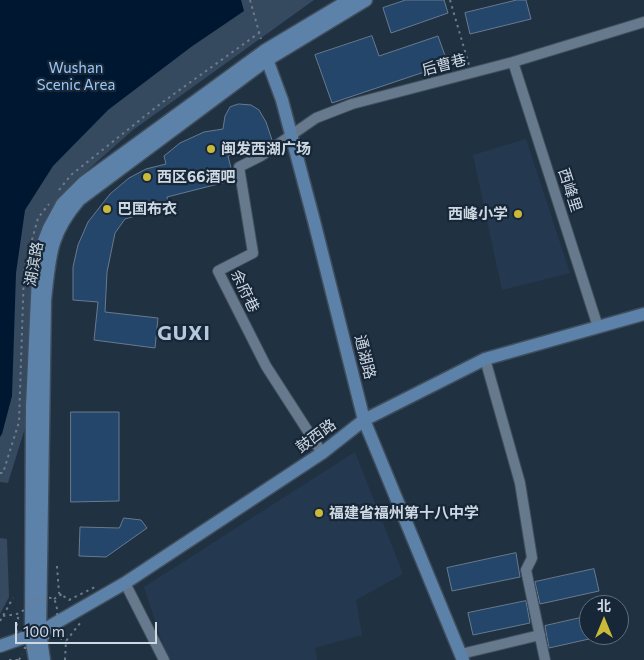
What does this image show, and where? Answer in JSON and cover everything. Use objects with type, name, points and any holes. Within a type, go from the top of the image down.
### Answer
[{"type":"street","name":"湖滨路","points":[[41,634],[45,300],[51,248],[60,226],[79,200],[266,56],[349,0]]},
{"type":"street","name":"湖滨路","points":[[266,56],[366,0]]},
{"type":"street","name":"后曹巷","points":[[261,156],[316,118],[352,104],[513,62],[644,22]]},
{"type":"street","name":"通湖路","points":[[266,56],[282,100],[364,420],[462,657]]},
{"type":"street","name":"西峰里","points":[[513,62],[598,327]]},
{"type":"street","name":"余府巷","points":[[261,156],[239,167],[253,253],[218,271],[266,366],[322,453]]},
{"type":"street","name":"鼓西路","points":[[3,645],[41,634],[125,583],[322,453],[364,420],[485,359],[644,314]]},
{"type":"street","points":[[485,359],[520,483],[532,558],[526,570],[545,660]]},
{"type":"street","points":[[125,583],[164,660]]},
{"type":"street","points":[[35,660],[41,634]]},
{"type":"street","points":[[41,634],[44,660]]},
{"type":"street","points":[[462,657],[540,636]]},
{"type":"path","points":[[54,196],[71,174],[160,104],[259,33],[250,0]]},
{"type":"path","points":[[450,0],[471,73]]},
{"type":"path","points":[[31,245],[38,218],[49,204]]},
{"type":"path","points":[[1,473],[19,422],[24,271],[28,254]]},
{"type":"path","points":[[57,566],[59,592],[70,600],[95,586]]},
{"type":"path","points":[[54,599],[62,594]]},
{"type":"path","points":[[46,596],[54,599],[56,616],[54,630],[41,634],[46,642],[38,647],[25,648],[17,636],[16,625],[19,614],[35,598],[46,596]]},
{"type":"path","points":[[0,621],[13,598]]},
{"type":"path","points":[[3,616],[19,614]]},
{"type":"path","points":[[65,660],[66,641],[82,620]]},
{"type":"path","points":[[41,634],[66,641]]},
{"type":"path","points":[[9,660],[19,660]]},
{"type":"shaded area","name":"Wushan Scenic Area","points":[[0,0],[241,0],[244,11],[191,47],[108,110],[53,166],[25,210],[16,273],[12,396],[0,437]]},
{"type":"shaded area","name":"西峰小学","points":[[526,139],[570,273],[502,290],[473,155]]},
{"type":"shaded area","name":"福建省福州第十八中学","points":[[355,452],[403,574],[356,600],[362,635],[315,648],[317,660],[168,660],[144,587]]},
{"type":"green space","name":"Wushan Scenic Area","points":[[0,0],[314,0],[133,130],[73,183],[46,220],[33,267],[26,425],[8,483],[0,482]]},
{"type":"green space","points":[[0,538],[7,539],[9,597],[0,614]]},
{"type":"building","points":[[406,0],[444,0],[448,13],[391,33],[383,8]]},
{"type":"building","points":[[517,0],[526,0],[531,19],[470,34],[465,13]]},
{"type":"building","points":[[372,36],[379,56],[438,36],[448,64],[332,103],[315,55]]},
{"type":"building","points":[[239,104],[251,105],[259,110],[266,122],[272,140],[265,145],[228,156],[234,180],[167,197],[169,206],[125,219],[115,233],[107,272],[105,312],[158,318],[155,348],[94,340],[98,302],[73,300],[73,267],[78,245],[88,222],[110,194],[129,178],[146,169],[166,164],[164,156],[180,143],[204,132],[223,129],[225,116],[230,107]]},
{"type":"building","points":[[71,412],[119,412],[119,501],[71,502]]},
{"type":"building","points":[[124,518],[141,520],[147,528],[106,557],[79,556],[80,527],[119,528]]},
{"type":"building","points":[[516,553],[520,577],[452,591],[447,568]]},
{"type":"building","points":[[594,569],[599,591],[540,604],[535,582]]},
{"type":"building","points":[[526,601],[530,623],[473,635],[468,613]]},
{"type":"building","points":[[579,618],[579,641],[549,648],[545,626]]},
{"type":"place","name":"闽发西湖广场","points":[[211,149]]},
{"type":"place","name":"西区66酒吧","points":[[147,177]]},
{"type":"place","name":"巴国布衣","points":[[107,209]]},
{"type":"place","name":"西峰小学","points":[[518,214]]},
{"type":"place","name":"福建省福州第十八中学","points":[[319,513]]},
{"type":"district","name":"GUXI","points":[[184,333]]}]
